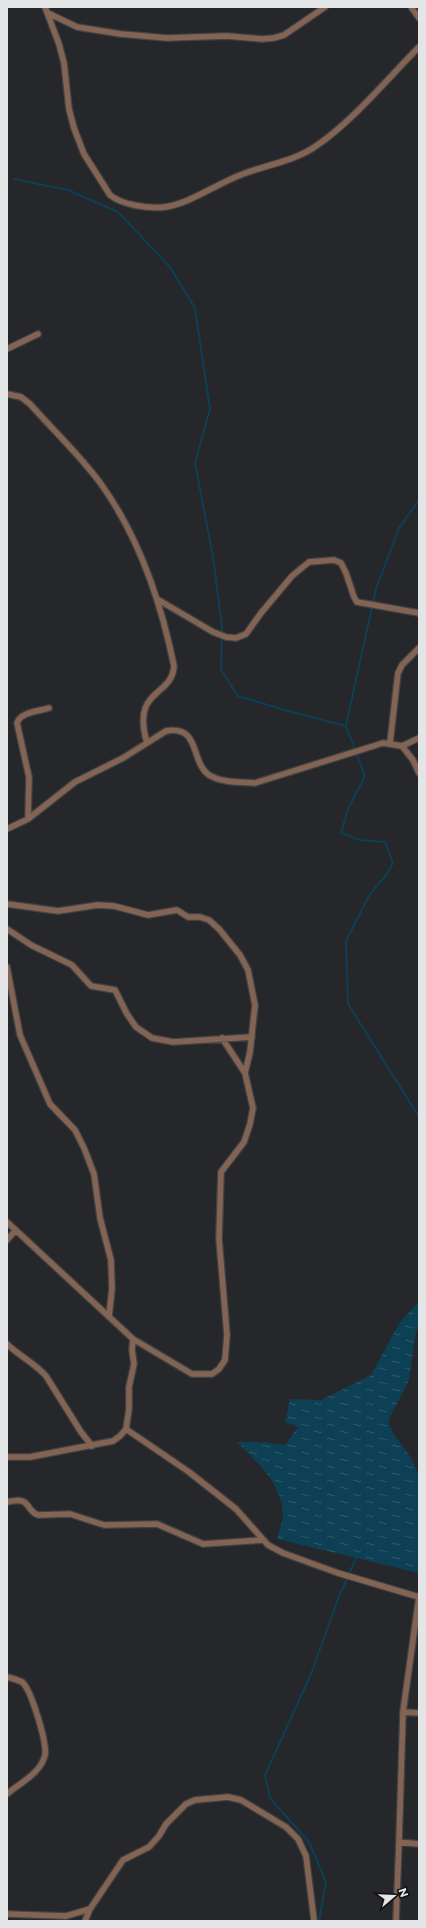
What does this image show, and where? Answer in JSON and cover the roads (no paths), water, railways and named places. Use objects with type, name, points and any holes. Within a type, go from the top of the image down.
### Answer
[{"type":"street","points":[[46,10],[73,26],[106,32],[167,38],[228,36],[262,39],[284,35],[325,7]]},
{"type":"street","points":[[410,7],[419,18]]},
{"type":"street","points":[[46,10],[59,44],[64,63],[69,109],[84,154],[110,195],[115,200],[126,204],[157,208],[186,202],[224,181],[310,150],[337,128],[419,47]]},
{"type":"street","points":[[7,349],[38,334]]},
{"type":"street","points":[[7,394],[20,397],[30,404],[100,483],[129,530],[139,551],[157,599],[174,666],[171,676],[148,702],[144,709],[144,724],[147,743]]},
{"type":"street","points":[[157,599],[213,632],[226,637],[236,638],[246,634],[261,613],[292,576],[309,562],[334,560],[341,563],[357,602],[419,613]]},
{"type":"street","points":[[390,743],[398,673],[402,665],[419,648]]},
{"type":"street","points":[[28,819],[29,777],[17,723],[18,720],[24,715],[49,708]]},
{"type":"street","points":[[7,829],[28,819],[76,782],[166,731],[174,730],[185,734],[194,742],[199,760],[209,775],[233,782],[255,782],[292,772],[373,745],[390,743],[402,746],[413,760],[419,773]]},
{"type":"street","points":[[402,746],[419,738]]},
{"type":"street","points":[[7,904],[58,911],[98,904],[114,906],[148,916],[177,910],[188,917],[200,917],[209,920],[219,929],[240,955],[248,970],[255,1005],[250,1052],[245,1073]]},
{"type":"street","points":[[7,929],[31,945],[72,965],[91,986],[115,990],[127,1014],[136,1027],[152,1038],[172,1042],[252,1037]]},
{"type":"street","points":[[7,967],[20,1035],[50,1104],[75,1130],[94,1174],[100,1218],[111,1260],[112,1288],[109,1317]]},
{"type":"street","points":[[7,1222],[134,1340],[192,1374],[212,1374],[219,1369],[225,1360],[227,1335],[219,1239],[221,1199],[220,1177],[221,1172],[244,1142],[253,1108],[245,1073],[222,1038]]},
{"type":"street","points":[[7,1240],[16,1230]]},
{"type":"street","points":[[7,1457],[30,1457],[92,1446],[113,1441],[120,1436],[126,1429],[129,1409],[129,1387],[134,1364],[132,1350],[134,1340]]},
{"type":"street","points":[[7,1344],[17,1354],[41,1370],[46,1376],[81,1432],[92,1446]]},
{"type":"street","points":[[126,1429],[189,1472],[236,1509],[263,1540],[283,1552],[338,1573],[419,1598],[403,1712],[396,1921]]},
{"type":"street","points":[[7,1502],[24,1502],[28,1504],[34,1514],[38,1515],[70,1514],[104,1525],[157,1524],[203,1544],[263,1540]]},
{"type":"street","points":[[7,1677],[22,1682],[28,1691],[45,1742],[45,1755],[37,1770],[7,1794]]},
{"type":"street","points":[[403,1712],[419,1714]]},
{"type":"street","points":[[85,1921],[90,1909],[123,1860],[149,1847],[159,1836],[166,1824],[186,1804],[196,1800],[228,1797],[241,1800],[286,1827],[298,1839],[306,1856],[314,1920]]},
{"type":"street","points":[[399,1842],[419,1844]]},
{"type":"street","points":[[7,1914],[66,1916],[90,1909]]},
{"type":"street","points":[[66,1916],[71,1921]]},
{"type":"water","points":[[419,1302],[419,1325],[416,1332],[409,1380],[388,1421],[393,1433],[412,1459],[419,1476],[419,1573],[277,1539],[283,1514],[282,1503],[278,1493],[267,1474],[237,1442],[263,1442],[285,1445],[298,1427],[285,1422],[290,1399],[321,1400],[371,1375],[400,1322]]},
{"type":"waterway","points":[[14,179],[68,190],[118,212],[170,267],[195,308],[210,409],[195,463],[213,557],[222,626],[221,670],[238,696],[346,726],[365,776],[348,809],[341,833],[360,840],[385,842],[393,863],[387,874],[370,894],[346,941],[348,1004],[419,1117]]},
{"type":"waterway","points":[[346,725],[376,589],[399,528],[419,500]]},
{"type":"waterway","points":[[319,1921],[326,1882],[309,1842],[270,1798],[265,1775],[311,1674],[338,1599],[357,1556]]}]
